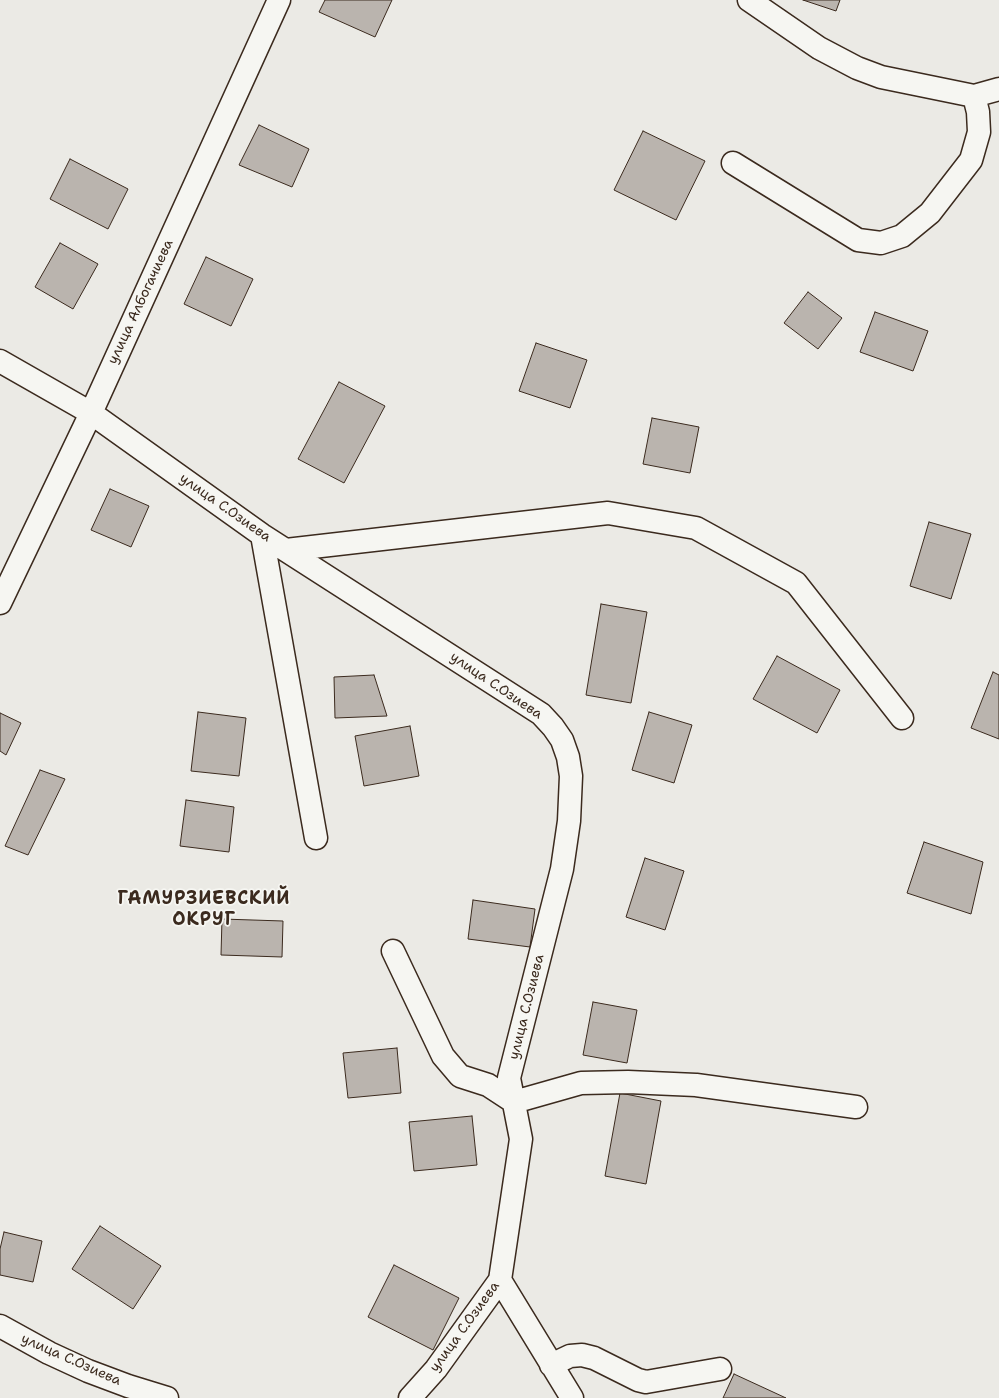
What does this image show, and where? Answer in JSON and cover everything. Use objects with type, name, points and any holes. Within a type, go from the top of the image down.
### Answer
[{"type":"street","name":"улица Албогачиева","points":[[0,603],[91,413],[279,0]]},
{"type":"street","points":[[749,0],[819,48],[857,68],[881,77],[974,96],[999,89]]},
{"type":"street","points":[[733,163],[858,240],[880,243],[902,236],[930,213],[971,160],[979,132],[978,112],[974,96]]},
{"type":"street","name":"улица С.Озиева","points":[[0,361],[91,413],[262,535],[541,714],[562,740],[568,757],[571,776],[569,821],[562,869],[509,1078],[520,1138],[500,1280],[436,1370],[410,1398]]},
{"type":"street","points":[[286,550],[608,513],[696,528],[796,583],[902,718]]},
{"type":"street","points":[[262,535],[316,838]]},
{"type":"street","points":[[393,950],[443,1056],[460,1076],[488,1085],[514,1102],[581,1083],[628,1082],[696,1085],[856,1107]]},
{"type":"street","points":[[500,1280],[572,1398]]},
{"type":"street","name":"улица С.Озиева","points":[[0,1326],[49,1353],[88,1371],[128,1386],[167,1398]]},
{"type":"street","points":[[551,1365],[570,1356],[582,1355],[594,1358],[638,1380],[646,1382],[720,1369]]},
{"type":"building","points":[[325,0],[392,0],[375,37],[319,12]]},
{"type":"building","points":[[803,0],[840,0],[836,11]]},
{"type":"building","points":[[259,125],[309,149],[292,187],[239,165]]},
{"type":"building","points":[[643,131],[705,161],[676,220],[614,190]]},
{"type":"building","points":[[70,159],[128,189],[108,229],[50,199]]},
{"type":"building","points":[[60,243],[98,264],[73,309],[35,287]]},
{"type":"building","points":[[206,257],[253,279],[231,326],[184,304]]},
{"type":"building","points":[[808,292],[842,318],[818,349],[784,323]]},
{"type":"building","points":[[875,312],[928,331],[913,371],[860,352]]},
{"type":"building","points":[[536,343],[587,360],[570,408],[519,391]]},
{"type":"building","points":[[339,382],[385,406],[344,483],[298,459]]},
{"type":"building","points":[[652,418],[699,427],[690,473],[643,464]]},
{"type":"building","points":[[110,489],[149,506],[131,547],[91,530]]},
{"type":"building","points":[[929,522],[971,534],[951,599],[910,586]]},
{"type":"building","points":[[601,604],[647,612],[631,703],[586,695]]},
{"type":"building","points":[[777,656],[840,690],[817,733],[753,699]]},
{"type":"building","points":[[993,672],[999,675],[999,739],[971,728]]},
{"type":"building","points":[[374,675],[387,716],[335,718],[334,677]]},
{"type":"building","points":[[198,712],[246,718],[239,776],[191,771]]},
{"type":"building","points":[[649,712],[692,725],[674,783],[632,770]]},
{"type":"building","points":[[0,713],[21,723],[6,755],[0,751]]},
{"type":"building","points":[[410,726],[419,776],[364,786],[355,736]]},
{"type":"building","points":[[40,770],[65,779],[28,855],[5,846]]},
{"type":"building","points":[[186,800],[234,807],[229,852],[180,846]]},
{"type":"building","points":[[924,842],[983,862],[971,914],[907,893]]},
{"type":"building","points":[[645,858],[684,871],[665,930],[626,917]]},
{"type":"building","points":[[473,900],[535,909],[530,947],[468,939]]},
{"type":"building","points":[[222,919],[283,921],[282,957],[221,955]]},
{"type":"building","points":[[593,1002],[637,1010],[627,1063],[583,1055]]},
{"type":"building","points":[[397,1048],[401,1093],[348,1098],[343,1053]]},
{"type":"building","points":[[620,1093],[661,1101],[646,1184],[605,1176]]},
{"type":"building","points":[[472,1116],[477,1165],[414,1171],[409,1122]]},
{"type":"building","points":[[100,1226],[161,1266],[133,1309],[72,1269]]},
{"type":"building","points":[[4,1232],[42,1241],[33,1282],[0,1275],[0,1249]]},
{"type":"building","points":[[394,1265],[459,1298],[433,1350],[368,1317]]},
{"type":"building","points":[[734,1374],[786,1398],[723,1398]]},
{"type":"district","name":"ГАМУРЗИЕВСКИЙ ОКРУГ","points":[[204,909]]}]
